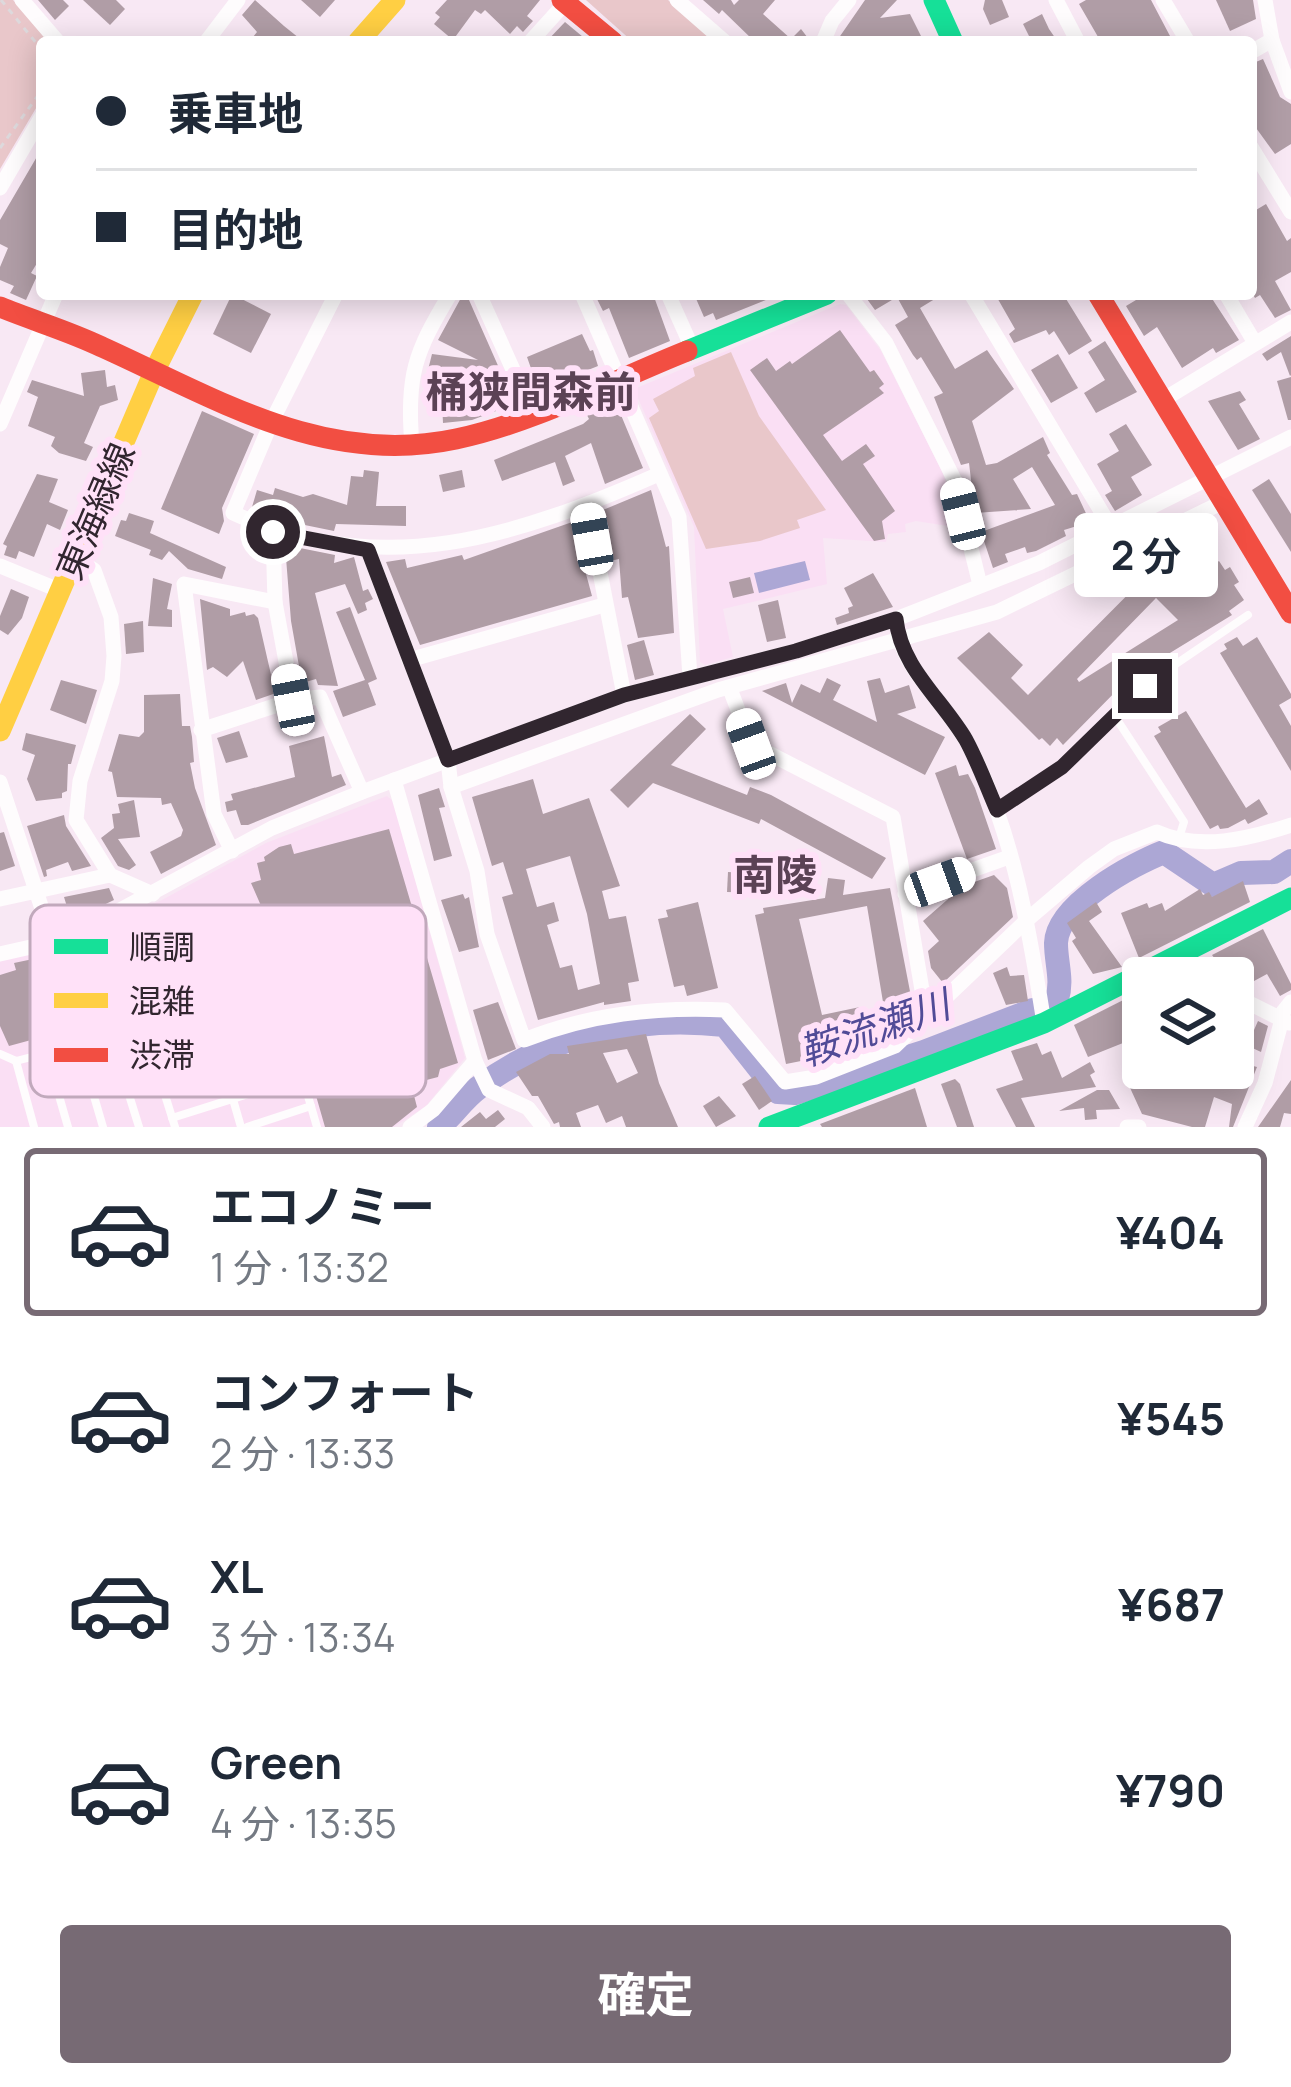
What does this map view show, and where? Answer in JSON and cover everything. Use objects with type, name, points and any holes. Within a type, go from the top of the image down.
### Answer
[{"type":"street","points":[[22,0],[53,36]]},
{"type":"street","points":[[363,36],[395,0]]},
{"type":"street","points":[[826,36],[849,0]]},
{"type":"street","points":[[934,0],[949,36]]},
{"type":"street","points":[[1056,0],[1075,36]]},
{"type":"street","points":[[1163,0],[1184,36]]},
{"type":"street","points":[[1265,0],[1272,40],[1291,92]]},
{"type":"street","points":[[535,36],[566,1],[606,36]]},
{"type":"street","points":[[210,36],[232,2]]},
{"type":"street","points":[[684,2],[719,36]]},
{"type":"street","points":[[1257,49],[1272,40]]},
{"type":"street","points":[[0,188],[36,126]]},
{"type":"street","points":[[1257,157],[1291,212]]},
{"type":"street","points":[[0,424],[53,300]]},
{"type":"street","name":"東海緑線","points":[[0,730],[154,372],[190,300]]},
{"type":"street","points":[[333,300],[271,423],[233,513],[273,532],[368,550],[440,545],[511,532],[659,474]]},
{"type":"street","points":[[412,445],[413,366],[446,300]]},
{"type":"street","points":[[482,300],[533,414]]},
{"type":"street","points":[[585,300],[680,517],[690,676]]},
{"type":"street","points":[[671,300],[693,350]]},
{"type":"street","points":[[853,300],[886,344],[954,479],[980,585]]},
{"type":"street","points":[[975,300],[1110,526]]},
{"type":"street","points":[[1101,300],[1291,613]]},
{"type":"street","points":[[1230,300],[1255,343]]},
{"type":"street","points":[[0,307],[97,344],[271,423],[362,446],[412,445],[477,435],[693,350],[777,304]]},
{"type":"street","points":[[1161,401],[1291,322]]},
{"type":"street","points":[[130,905],[272,828],[362,792],[624,695],[796,651],[896,619],[1039,563],[1291,437]]},
{"type":"street","points":[[451,787],[730,689],[998,612],[1223,502]]},
{"type":"street","points":[[587,506],[624,695]]},
{"type":"street","points":[[273,532],[274,602],[293,700]]},
{"type":"street","points":[[368,550],[448,760],[451,787],[477,871],[487,934],[524,1040],[573,1021],[645,1010],[724,1010],[776,1075],[784,1082],[799,1082],[895,1046],[1028,919],[1114,849],[1157,832],[1178,842],[1248,839],[1291,825]]},
{"type":"street","points":[[75,559],[94,569],[111,616],[112,680],[80,781],[76,820],[110,875],[153,894]]},
{"type":"street","points":[[0,566],[61,591]]},
{"type":"street","points":[[232,850],[214,814],[184,584],[274,602]]},
{"type":"street","points":[[409,660],[604,605]]},
{"type":"street","points":[[896,619],[898,639],[916,673],[965,739],[997,810],[1028,919],[1044,1023]]},
{"type":"street","points":[[730,689],[751,744],[893,817],[922,990],[937,1004]]},
{"type":"street","points":[[201,730],[293,700],[320,697],[362,792]]},
{"type":"street","points":[[394,780],[475,1062],[489,1090],[528,1108],[543,1127]]},
{"type":"street","points":[[0,782],[39,905]]},
{"type":"street","points":[[905,894],[1009,857]]},
{"type":"street","points":[[0,899],[110,875]]},
{"type":"street","points":[[1175,957],[1291,898]]},
{"type":"street","points":[[0,954],[30,947]]},
{"type":"street","points":[[769,1127],[1044,1023],[1122,985]]},
{"type":"street","points":[[1244,1127],[1265,1083],[1291,1002]]},
{"type":"street","points":[[1254,1005],[1284,1020]]},
{"type":"street","points":[[410,1127],[433,1110],[475,1062]]},
{"type":"street","points":[[1127,1127],[1139,1127]]},
{"type":"lane","points":[[997,810],[1062,767],[1145,686],[1248,615]]},
{"type":"lane","points":[[1114,715],[1184,822],[1178,842]]},
{"type":"lane","points":[[0,1054],[16,1061],[30,1058]]},
{"type":"lane","points":[[16,1061],[34,1127]]},
{"type":"lane","points":[[59,1097],[68,1127]]},
{"type":"lane","points":[[94,1097],[103,1127]]},
{"type":"lane","points":[[130,1097],[140,1127]]},
{"type":"lane","points":[[174,1123],[239,1097]]},
{"type":"lane","points":[[308,1097],[317,1127]]},
{"type":"lane","points":[[233,1099],[244,1127],[311,1106]]},
{"type":"path","points":[[1,0],[36,43]]},
{"type":"path","points":[[0,148],[36,98]]},
{"type":"shaded area","points":[[0,0],[13,0],[44,36],[36,36],[36,108],[0,169]]},
{"type":"shaded area","points":[[586,0],[668,0],[708,36],[626,36]]},
{"type":"shaded area","points":[[846,305],[881,351],[942,471],[960,528],[916,521],[905,524],[906,532],[888,534],[886,542],[823,538],[827,584],[723,609],[733,657],[705,665],[700,662],[694,527],[634,389]]},
{"type":"shaded area","points":[[731,352],[759,416],[826,510],[797,520],[800,528],[760,541],[706,549],[649,418],[659,411],[653,399],[695,376],[693,368]]},
{"type":"shaded area","points":[[805,561],[810,580],[759,593],[754,573]]},
{"type":"shaded area","points":[[387,796],[393,801],[422,905],[150,905],[266,843]]},
{"type":"shaded area","points":[[426,919],[465,1058],[426,1106],[394,1127],[0,1127],[0,953],[30,944],[30,1097],[426,1097]]},
{"type":"building","points":[[38,0],[63,0],[69,6],[55,20]]},
{"type":"building","points":[[83,0],[116,0],[125,9],[110,25]]},
{"type":"building","points":[[255,0],[297,36],[254,36],[257,32],[242,15]]},
{"type":"building","points":[[301,0],[335,0],[320,17]]},
{"type":"building","points":[[447,0],[540,0],[527,16],[533,21],[523,32],[517,26],[510,34],[485,10],[481,14],[475,10],[456,36],[448,36],[434,24],[440,17],[435,13]]},
{"type":"building","points":[[703,0],[731,0],[734,5],[739,0],[775,0],[763,14],[788,36],[749,36],[722,10],[719,14]]},
{"type":"building","points":[[865,0],[897,0],[880,18],[910,14],[921,36],[840,36]]},
{"type":"building","points":[[985,0],[1002,0],[1009,17],[990,25],[983,9]]},
{"type":"building","points":[[1086,0],[1151,0],[1170,36],[1098,36],[1079,4]]},
{"type":"building","points":[[1216,0],[1253,0],[1256,19],[1230,31]]},
{"type":"building","points":[[1042,14],[1054,36],[1029,36],[1023,24]]},
{"type":"building","points":[[565,22],[582,36],[552,36]]},
{"type":"building","points":[[1263,59],[1280,97],[1291,104],[1291,144],[1275,154],[1257,129],[1257,62]]},
{"type":"building","points":[[36,158],[36,265],[31,273],[36,278],[26,300],[10,293],[14,286],[0,280],[8,248],[0,244],[0,220]]},
{"type":"building","points":[[1266,204],[1287,241],[1291,238],[1291,272],[1275,281],[1291,310],[1275,318],[1257,297],[1257,209]]},
{"type":"building","points":[[229,300],[244,300],[271,314],[251,353],[213,334]]},
{"type":"building","points":[[460,300],[469,300],[515,404],[472,420],[443,423],[441,383],[424,386],[432,354],[478,360],[438,340]]},
{"type":"building","points":[[598,300],[655,300],[670,341],[629,358],[609,308],[603,311]]},
{"type":"building","points":[[697,300],[766,300],[716,320],[713,313],[704,317]]},
{"type":"building","points":[[868,300],[892,300],[875,310]]},
{"type":"building","points":[[899,300],[933,300],[920,308],[955,369],[987,350],[1014,389],[972,421],[986,465],[1043,437],[1047,455],[1072,495],[1077,494],[1090,522],[1064,530],[1066,536],[1036,551],[1027,553],[1025,547],[1005,554],[1008,562],[993,568],[981,532],[1055,505],[1032,467],[1013,479],[1031,509],[975,513],[969,463],[961,465],[934,397],[943,393],[895,325],[908,317]]},
{"type":"building","points":[[998,300],[1067,300],[1092,341],[1069,355],[1054,331],[1014,343],[1009,334],[1015,329]]},
{"type":"building","points":[[1136,300],[1213,300],[1239,340],[1216,353],[1213,348],[1182,368],[1157,327],[1144,336],[1126,306]]},
{"type":"building","points":[[840,330],[884,384],[879,388],[884,393],[823,435],[842,461],[866,444],[875,456],[863,464],[895,511],[882,521],[885,539],[874,541],[750,370],[767,358],[776,371],[792,364]]},
{"type":"building","points":[[582,334],[598,366],[537,394],[527,357]]},
{"type":"building","points":[[1291,336],[1290,376],[1281,352],[1267,361],[1262,354]]},
{"type":"building","points":[[1105,341],[1137,392],[1096,413],[1084,393],[1105,380],[1088,352]]},
{"type":"building","points":[[1058,354],[1078,388],[1051,403],[1031,370]]},
{"type":"building","points":[[105,370],[107,387],[115,385],[118,400],[100,406],[84,443],[93,447],[86,461],[59,453],[51,446],[55,437],[28,426],[38,397],[27,392],[32,380],[84,396],[81,373]]},
{"type":"building","points":[[1291,377],[1291,420],[1288,420],[1277,381]]},
{"type":"building","points":[[1240,391],[1246,400],[1239,404],[1260,439],[1238,450],[1208,401]]},
{"type":"building","points":[[616,403],[643,468],[605,484],[591,443],[565,456],[575,481],[563,486],[555,462],[502,481],[494,460],[583,424],[587,415]]},
{"type":"building","points":[[202,411],[254,434],[222,508],[219,534],[161,509]]},
{"type":"building","points":[[1126,424],[1152,465],[1131,477],[1142,495],[1115,511],[1105,495],[1112,491],[1097,464],[1119,451],[1109,434]]},
{"type":"building","points":[[364,470],[379,472],[376,506],[406,506],[406,526],[336,524],[334,531],[290,522],[252,507],[257,490],[273,495],[275,488],[347,505],[351,476],[363,477]]},
{"type":"building","points":[[462,470],[465,487],[443,492],[439,475]]},
{"type":"building","points":[[37,474],[58,479],[49,502],[68,510],[60,530],[47,524],[34,557],[19,551],[16,559],[4,555],[7,546],[3,544]]},
{"type":"building","points":[[1269,479],[1291,514],[1291,552],[1252,490]]},
{"type":"building","points":[[651,490],[669,546],[674,633],[638,638],[628,597],[622,598],[619,559],[610,561],[603,510]]},
{"type":"building","points":[[129,513],[154,521],[150,533],[226,567],[222,579],[188,569],[169,551],[162,560],[149,555],[151,550],[115,536]]},
{"type":"building","points":[[578,520],[581,536],[576,537],[592,596],[420,645],[386,562],[405,559],[407,568],[462,555],[464,560]]},
{"type":"building","points":[[1189,533],[1196,544],[1185,551],[1205,570],[1219,561],[1225,570],[1230,567],[1239,582],[1234,585],[1244,600],[1229,611],[1232,615],[1129,678],[1063,745],[1057,738],[1050,746],[1039,740],[957,658],[989,632],[1023,665],[1011,678],[1028,695]],"holes":[[[1156,598],[1178,620],[1079,682],[1077,679]]]},
{"type":"building","points":[[285,545],[335,555],[334,563],[354,557],[363,591],[368,589],[373,599],[358,614],[345,584],[315,593],[338,686],[318,685],[316,679],[302,683]]},
{"type":"building","points":[[873,573],[893,607],[837,625],[835,618],[849,613],[853,606],[844,588]]},
{"type":"building","points":[[750,577],[754,593],[733,598],[729,582]]},
{"type":"building","points":[[153,578],[172,584],[167,609],[172,610],[172,627],[148,626]]},
{"type":"building","points":[[11,589],[29,597],[22,618],[8,635],[0,630],[0,616]]},
{"type":"building","points":[[200,599],[230,609],[230,616],[245,612],[258,618],[279,692],[256,700],[243,661],[227,677],[213,667],[207,670]]},
{"type":"building","points":[[778,600],[786,638],[767,642],[758,605]]},
{"type":"building","points":[[350,607],[377,679],[368,683],[376,705],[343,717],[333,691],[365,680],[336,612]]},
{"type":"building","points":[[143,621],[144,652],[126,654],[124,624]]},
{"type":"building","points":[[1237,637],[1243,646],[1257,637],[1291,694],[1279,705],[1291,726],[1291,771],[1220,653],[1227,649],[1224,644]]},
{"type":"building","points":[[644,640],[654,675],[635,680],[627,645]]},
{"type":"building","points":[[827,678],[841,685],[833,700],[877,722],[867,681],[880,678],[885,693],[909,685],[916,708],[897,714],[945,737],[925,775],[762,691],[786,683],[792,703],[801,684],[820,693]]},
{"type":"building","points":[[61,680],[97,690],[86,724],[50,710]]},
{"type":"building","points":[[180,694],[182,726],[190,726],[192,737],[195,788],[216,845],[161,874],[150,852],[181,836],[183,830],[171,803],[162,805],[161,798],[117,797],[108,771],[119,734],[139,737],[144,732],[144,695]]},
{"type":"building","points":[[1186,711],[1246,808],[1259,799],[1268,814],[1248,824],[1245,819],[1228,828],[1210,829],[1154,736],[1161,732],[1158,727]]},
{"type":"building","points":[[690,714],[706,729],[671,765],[747,795],[750,787],[771,795],[886,858],[872,879],[761,819],[759,824],[653,783],[628,808],[610,790]]},
{"type":"building","points":[[239,731],[248,757],[226,763],[217,738]]},
{"type":"building","points":[[26,733],[76,745],[62,798],[36,801],[27,779],[35,755],[22,750]]},
{"type":"building","points":[[324,736],[332,777],[341,774],[346,785],[248,825],[241,825],[236,810],[227,812],[225,802],[233,800],[231,794],[295,777],[289,746]]},
{"type":"building","points":[[956,765],[959,776],[968,774],[975,788],[996,849],[967,859],[935,773]]},
{"type":"building","points":[[533,779],[543,814],[589,798],[620,886],[602,891],[609,919],[626,916],[639,981],[628,983],[631,1001],[604,1002],[538,1020],[502,897],[513,894],[503,862],[492,866],[472,797]],"holes":[[[570,856],[600,984],[578,990],[572,965],[560,968],[547,925],[559,921],[554,902],[537,907],[526,869]]]},
{"type":"building","points":[[439,788],[445,807],[439,808],[452,856],[434,861],[418,795]]},
{"type":"building","points":[[134,800],[140,837],[118,839],[136,865],[129,870],[118,866],[101,838],[114,828],[112,814],[120,813],[118,804]]},
{"type":"building","points":[[64,815],[91,866],[72,871],[68,862],[46,870],[44,877],[27,826]]},
{"type":"building","points":[[389,829],[411,905],[261,905],[251,883],[261,880],[257,863],[291,844],[294,854]]},
{"type":"building","points":[[4,832],[15,866],[0,871],[0,833]]},
{"type":"building","points":[[728,872],[766,874],[766,893],[727,892]]},
{"type":"building","points":[[994,875],[1007,888],[1013,917],[943,983],[931,968],[928,951],[939,941],[923,921],[963,886]]},
{"type":"building","points":[[828,878],[845,880],[843,895],[890,888],[914,1012],[886,1020],[867,906],[799,919],[822,1015],[860,1007],[863,1022],[806,1032],[811,1059],[786,1064],[755,915],[764,913],[763,908],[825,898]]},
{"type":"building","points":[[1243,881],[1250,902],[1139,957],[1121,913],[1147,903],[1149,908],[1162,903],[1165,911],[1200,889],[1212,897]]},
{"type":"building","points":[[109,888],[114,900],[104,905],[66,905],[64,897]]},
{"type":"building","points":[[463,894],[469,897],[479,947],[459,952],[441,900]]},
{"type":"building","points":[[698,902],[718,988],[687,996],[684,985],[674,987],[658,919],[668,917],[666,910]]},
{"type":"building","points":[[1096,902],[1102,912],[1089,921],[1122,967],[1093,974],[1072,941],[1076,938],[1067,923]]},
{"type":"building","points":[[1263,929],[1291,990],[1280,996],[1267,974],[1254,981],[1254,957],[1212,955]]},
{"type":"building","points":[[426,954],[458,1063],[440,1069],[438,1077],[426,1080]]},
{"type":"building","points":[[30,960],[30,1040],[9,1046],[0,1026],[0,975],[16,970],[14,963]]},
{"type":"building","points":[[1007,967],[1010,976],[1024,975],[1028,1001],[1006,1005],[993,973]]},
{"type":"building","points":[[1122,1001],[1122,1043],[1088,1057],[1074,1025]]},
{"type":"building","points":[[498,1002],[516,1049],[488,1060],[473,1010]]},
{"type":"building","points":[[1258,1021],[1268,1026],[1261,1052],[1254,1049]]},
{"type":"building","points":[[646,1034],[659,1083],[678,1127],[626,1127],[622,1116],[606,1123],[598,1105],[576,1113],[581,1127],[554,1124],[538,1096],[532,1096],[516,1072],[550,1054],[569,1054],[567,1046]],"holes":[[[627,1049],[638,1073],[617,1083],[603,1053]]]},
{"type":"building","points":[[1037,1043],[1042,1055],[1051,1051],[1062,1078],[1090,1062],[1096,1087],[1021,1098],[1035,1127],[1016,1127],[996,1089],[1023,1080],[1011,1051]]},
{"type":"building","points":[[755,1076],[772,1101],[759,1110],[742,1084]]},
{"type":"building","points":[[955,1079],[974,1127],[957,1127],[941,1084]]},
{"type":"building","points":[[1291,1080],[1291,1114],[1284,1113],[1280,1127],[1258,1127]]},
{"type":"building","points":[[915,1088],[927,1127],[820,1124]]},
{"type":"building","points":[[1131,1089],[1248,1089],[1233,1127],[1229,1127],[1232,1104],[1214,1097],[1205,1127],[1142,1114]]},
{"type":"building","points":[[1097,1090],[1109,1090],[1120,1109],[1096,1110],[1097,1119],[1085,1120],[1084,1108],[1059,1111]]},
{"type":"building","points":[[719,1096],[736,1116],[716,1127],[703,1106]]},
{"type":"building","points":[[316,1097],[414,1097],[417,1107],[392,1127],[325,1127]]},
{"type":"building","points":[[498,1110],[505,1119],[495,1127],[461,1127],[480,1112],[486,1119]]},
{"type":"waterway","name":"鞍流瀬川","points":[[1057,999],[1060,929],[1082,901],[1116,876],[1164,852],[1213,885],[1241,873],[1274,872],[1291,861]]},
{"type":"waterway","name":"鞍流瀬川","points":[[439,1127],[473,1092],[506,1069],[596,1032],[659,1023],[725,1025],[778,1092],[795,1093],[924,1052],[1033,1010]]},
{"type":"traffic: fast","points":[[934,0],[950,36]]},
{"type":"traffic: fast","points":[[687,351],[812,300]]},
{"type":"traffic: fast","points":[[769,1127],[1044,1023],[1291,898]]},
{"type":"traffic: slow","points":[[363,36],[395,0]]},
{"type":"traffic: slow","points":[[0,731],[154,372],[190,300]]},
{"type":"traffic: jam","points":[[562,0],[606,36]]},
{"type":"traffic: jam","points":[[1102,300],[1291,613]]},
{"type":"traffic: jam","points":[[0,307],[90,341],[273,423],[362,444],[408,445],[485,432],[687,351]]},
{"type":"district","name":"桶狭間森前","points":[[531,391]]},
{"type":"district","name":"南陵","points":[[775,874]]},
{"type":"route","points":[[273,532],[368,550],[448,760],[624,695],[796,651],[896,619],[898,639],[916,673],[965,739],[997,810],[1062,767],[1145,686]]}]
